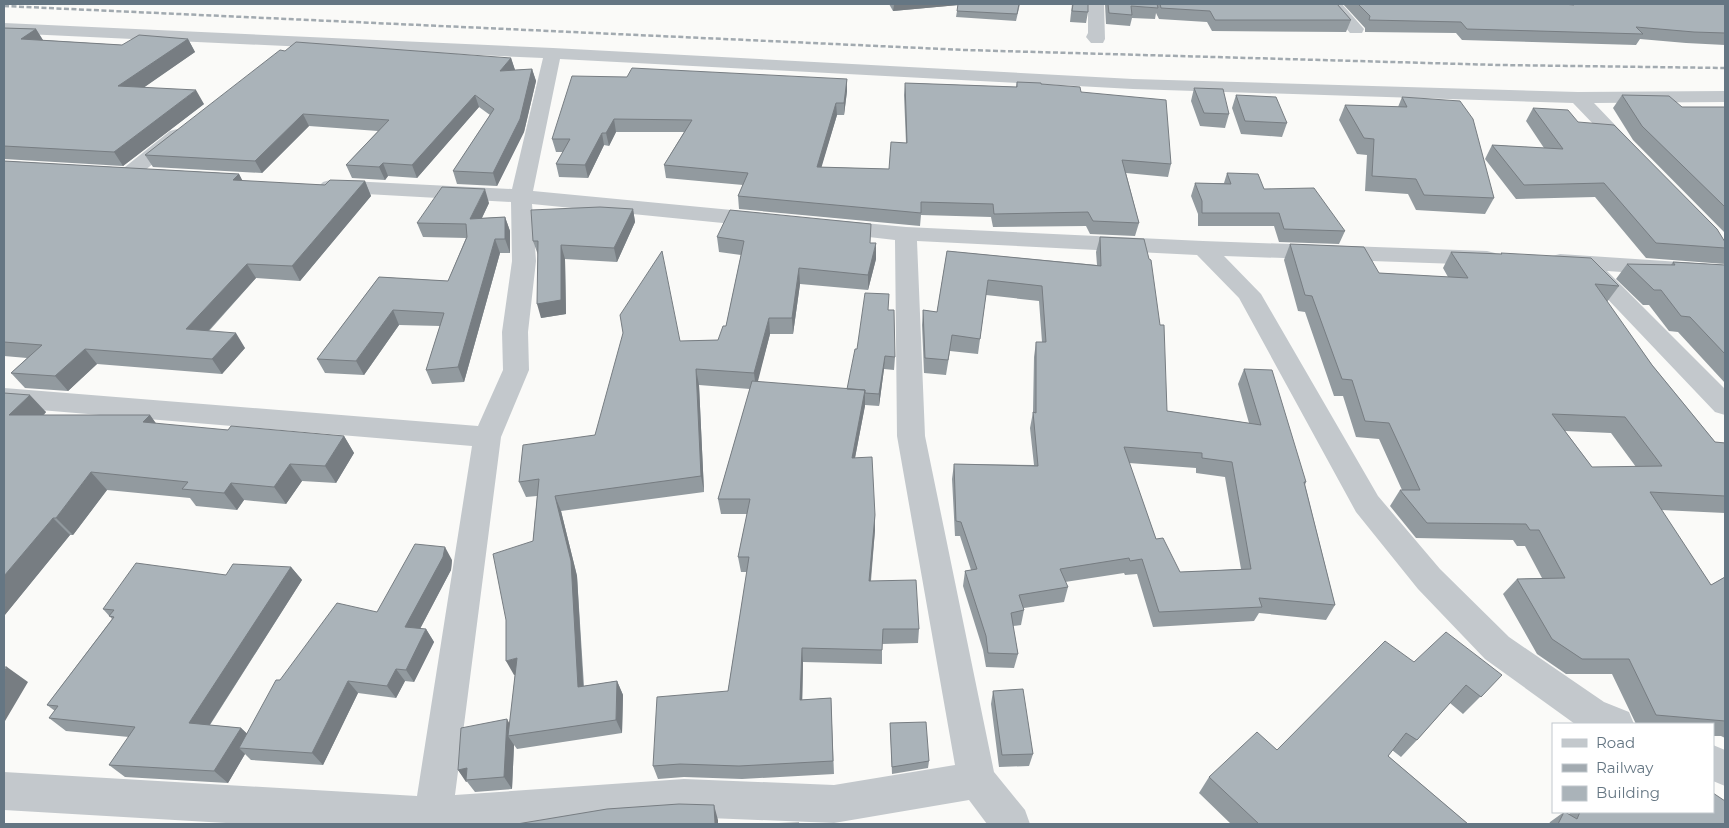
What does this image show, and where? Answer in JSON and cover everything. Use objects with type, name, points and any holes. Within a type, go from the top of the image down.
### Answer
[{"type":"street","points":[[1094,37],[1097,39],[1096,4]]},
{"type":"street","points":[[1334,4],[1356,29]]},
{"type":"street","points":[[4,28],[553,53],[1133,84],[1578,98],[1725,96]]},
{"type":"street","points":[[274,60],[297,42]]},
{"type":"street","points":[[433,820],[487,437],[516,370],[515,332],[524,261],[521,196],[553,53]]},
{"type":"street","points":[[1578,98],[1640,161]]},
{"type":"street","points":[[156,177],[117,174],[188,127]]},
{"type":"street","points":[[314,185],[521,196],[787,222]]},
{"type":"street","points":[[817,225],[906,234],[1202,248],[1506,259]]},
{"type":"street","points":[[906,234],[911,436],[978,780],[1011,824]]},
{"type":"street","points":[[1202,248],[1250,294],[1367,504],[1429,579],[1497,648],[1592,715],[1613,723]]},
{"type":"street","points":[[1535,260],[1725,272]]},
{"type":"street","points":[[1584,262],[1725,405]]},
{"type":"street","points":[[4,397],[487,437]]},
{"type":"street","points":[[4,791],[433,820],[684,798],[834,804],[978,780]]},
{"type":"building","points":[[958,4],[1019,4],[1017,14],[957,11]]},
{"type":"building","points":[[1073,4],[1088,4],[1088,12],[1072,11]]},
{"type":"building","points":[[1108,4],[1157,4],[1158,8],[1131,6],[1132,15],[1109,13]]},
{"type":"building","points":[[1160,4],[1337,4],[1351,20],[1215,20],[1210,11],[1161,8]]},
{"type":"building","points":[[1358,4],[1725,4],[1725,33],[1636,27],[1643,34],[1467,29],[1461,22],[1369,20],[1370,16]]},
{"type":"building","points":[[4,28],[36,29],[21,39],[122,45],[139,35],[188,39],[118,86],[196,90],[114,152],[4,146]]},
{"type":"building","points":[[296,42],[511,58],[500,71],[532,69],[520,119],[493,173],[453,171],[494,109],[475,95],[412,165],[383,163],[379,167],[346,165],[389,120],[303,114],[255,161],[145,155],[280,50],[285,51]]},
{"type":"building","points":[[632,68],[847,79],[844,103],[836,103],[817,167],[889,169],[891,142],[907,143],[905,83],[1017,87],[1017,82],[1080,87],[1081,92],[1166,100],[1171,164],[1122,160],[1139,223],[1093,221],[1088,212],[994,214],[993,204],[921,202],[921,213],[738,196],[748,173],[664,165],[692,120],[614,119],[606,133],[602,133],[585,165],[556,164],[570,139],[552,139],[572,76],[627,77]]},
{"type":"building","points":[[1194,88],[1223,89],[1229,114],[1204,113]]},
{"type":"building","points":[[1236,95],[1276,97],[1287,123],[1245,121]]},
{"type":"building","points":[[1622,95],[1669,96],[1682,107],[1725,107],[1725,207],[1642,126]]},
{"type":"building","points":[[1402,97],[1460,101],[1473,119],[1494,198],[1424,195],[1416,179],[1372,176],[1374,139],[1364,138],[1345,105],[1407,107]]},
{"type":"building","points":[[1533,108],[1568,110],[1578,122],[1614,125],[1717,229],[1725,242],[1725,248],[1656,243],[1604,183],[1524,185],[1492,145],[1563,149]]},
{"type":"building","points":[[4,161],[239,174],[233,180],[325,185],[330,180],[365,181],[292,266],[247,264],[186,329],[236,333],[212,359],[85,349],[55,376],[11,373],[42,345],[4,342]]},
{"type":"building","points":[[1227,173],[1258,174],[1264,189],[1314,188],[1345,231],[1284,229],[1279,213],[1202,213],[1202,201],[1195,183],[1231,184]]},
{"type":"building","points":[[442,187],[485,189],[470,219],[505,217],[505,239],[495,239],[458,367],[426,370],[444,313],[393,310],[356,361],[317,359],[379,277],[448,281],[467,237],[466,224],[417,223]]},
{"type":"building","points":[[600,207],[633,209],[614,248],[561,245],[561,300],[537,304],[538,241],[533,241],[531,210]]},
{"type":"building","points":[[730,210],[871,224],[870,243],[876,243],[868,275],[799,268],[792,318],[769,318],[754,373],[696,369],[701,476],[555,496],[571,561],[578,687],[617,681],[616,720],[508,736],[517,658],[506,661],[506,620],[493,554],[533,541],[539,479],[519,482],[523,445],[595,435],[623,333],[620,315],[662,251],[680,341],[718,340],[723,326],[726,326],[744,241],[717,237]]},
{"type":"building","points":[[1100,237],[1144,239],[1149,259],[1151,260],[1160,325],[1164,325],[1167,411],[1261,425],[1244,369],[1272,370],[1306,482],[1304,482],[1335,605],[1259,598],[1262,607],[1159,612],[1142,559],[1130,561],[1129,558],[1060,569],[1068,587],[1019,595],[1024,610],[1011,613],[1018,654],[988,653],[986,636],[965,571],[977,569],[961,522],[956,521],[954,464],[1038,466],[1033,412],[1036,413],[1036,342],[1046,342],[1042,286],[988,280],[980,339],[952,335],[948,360],[925,358],[923,310],[937,312],[947,251],[1101,266]],"holes":[[[1124,447],[1202,453],[1202,458],[1232,462],[1251,569],[1180,572],[1163,538],[1156,539]]]},
{"type":"building","points":[[1290,244],[1364,247],[1379,273],[1468,278],[1451,252],[1591,258],[1619,286],[1595,284],[1652,365],[1715,442],[1725,443],[1725,496],[1650,492],[1711,585],[1725,577],[1725,721],[1656,715],[1629,659],[1582,659],[1552,639],[1517,579],[1565,578],[1539,530],[1530,530],[1526,524],[1427,523],[1400,490],[1420,490],[1389,423],[1365,421],[1352,380],[1342,379],[1312,296],[1305,295]],"holes":[[[1552,414],[1625,417],[1662,466],[1592,467]]]},
{"type":"building","points":[[1673,262],[1725,265],[1725,354],[1690,317],[1681,316],[1661,290],[1654,290],[1627,264],[1675,265]]},
{"type":"building","points":[[865,293],[889,294],[888,310],[894,310],[895,357],[885,356],[879,394],[865,393],[865,390],[847,389],[855,349],[857,349]]},
{"type":"building","points":[[752,381],[865,390],[852,458],[872,457],[875,515],[869,581],[916,580],[919,629],[883,629],[882,650],[802,648],[800,700],[831,698],[833,761],[739,766],[680,764],[653,766],[657,697],[728,691],[749,557],[738,557],[750,499],[718,499]]},
{"type":"building","points":[[4,393],[30,395],[9,415],[150,415],[143,422],[228,430],[231,426],[344,436],[325,466],[290,464],[274,487],[231,483],[224,493],[182,489],[188,482],[91,472],[56,518],[53,518],[4,576]]},
{"type":"building","points":[[415,544],[445,547],[443,557],[405,627],[426,629],[406,670],[396,669],[387,686],[348,681],[312,753],[239,748],[276,680],[280,680],[337,603],[377,612]]},
{"type":"building","points":[[136,563],[226,575],[233,564],[291,567],[189,723],[241,728],[214,771],[109,765],[135,727],[49,718],[58,706],[47,705],[114,617],[109,616],[114,610],[103,609]]},
{"type":"building","points":[[1446,632],[1502,675],[1481,697],[1466,685],[1417,740],[1406,733],[1388,756],[1468,824],[1259,824],[1209,777],[1257,732],[1277,750],[1385,641],[1414,662]]},
{"type":"building","points":[[1023,689],[1033,754],[1002,755],[993,691]]},
{"type":"building","points":[[507,719],[504,777],[466,780],[467,768],[458,770],[461,728]]},
{"type":"building","points":[[926,722],[929,761],[892,767],[890,723]]},
{"type":"building","points":[[1714,794],[1725,801],[1725,824],[1558,824],[1564,813],[1577,819],[1580,813],[1714,813]]},
{"type":"building","points":[[679,804],[714,805],[715,824],[517,824],[607,809]]},
{"type":"building","points":[[799,823],[799,824],[758,824]]},
{"type":"railway","points":[[4,6],[965,50],[1499,65],[1725,68]]}]
